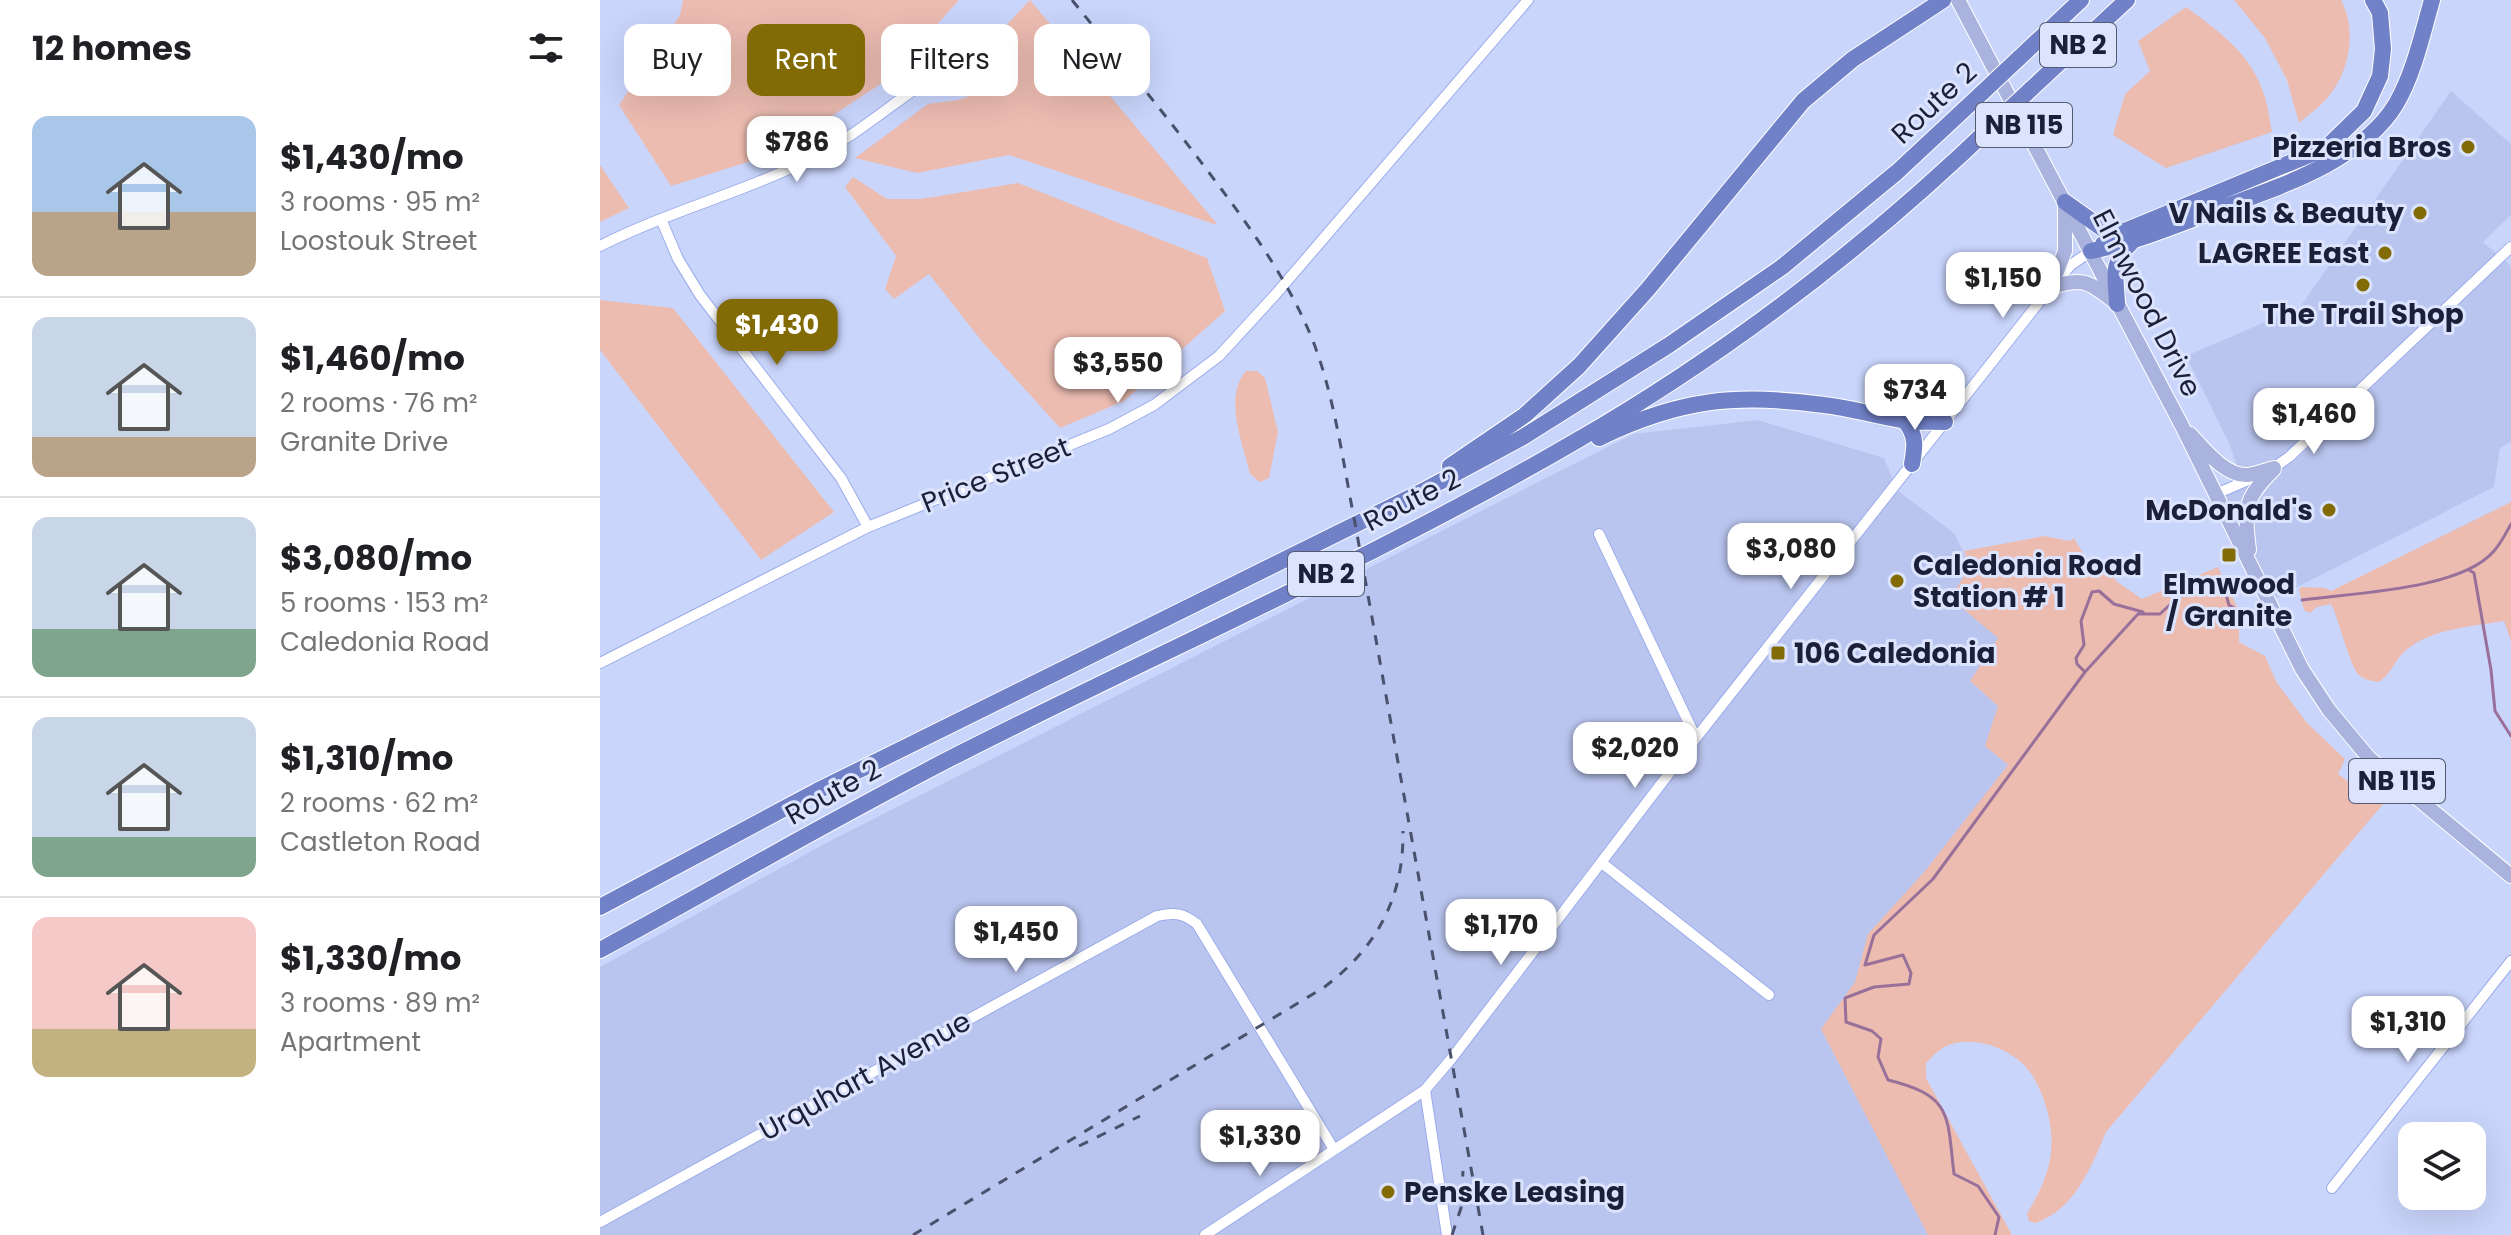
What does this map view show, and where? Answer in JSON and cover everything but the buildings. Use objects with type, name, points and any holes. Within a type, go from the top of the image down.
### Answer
[{"type":"highway","points":[[1375,514],[1410,488],[1496,435],[1549,395],[1619,322],[1803,101],[1853,59],[1925,7],[1943,0]]},
{"type":"highway","name":"Route 2","points":[[600,907],[817,791],[1423,491],[1523,437],[1736,300],[1858,206],[2081,0]]},
{"type":"highway","name":"Route 2","points":[[600,950],[938,765],[1401,536],[1513,476],[1647,398],[1798,292],[1914,198],[2127,0]]},
{"type":"highway","points":[[2117,304],[2115,265],[2128,237],[2326,148],[2364,111],[2380,76],[2383,49],[2380,13],[2373,0]]},
{"type":"highway","points":[[2091,251],[2301,178],[2363,142],[2395,106],[2415,59],[2432,0]]},
{"type":"highway","points":[[2065,202],[2103,229],[2128,237]]},
{"type":"highway","points":[[1513,476],[1550,463],[1649,415],[1712,401],[1761,398],[1826,405],[1905,421],[1945,422]]},
{"type":"highway","points":[[1905,421],[1912,430],[1916,444],[1912,464]]},
{"type":"main road","name":"Elmwood Drive","points":[[1958,0],[2182,426],[2302,669],[2329,710],[2369,758],[2511,876]]},
{"type":"main road","points":[[2051,287],[2065,251],[2065,202]]},
{"type":"main road","points":[[2051,287],[2083,280],[2117,304]]},
{"type":"main road","points":[[2182,426],[2231,470],[2248,475],[2274,468]]},
{"type":"main road","points":[[2251,562],[2245,517],[2247,504],[2257,486],[2274,468]]},
{"type":"street","name":"Price Street","points":[[600,663],[868,527],[1109,429],[1154,405],[1219,356],[1528,0]]},
{"type":"street","points":[[600,246],[772,177],[815,156],[861,130],[904,96]]},
{"type":"street","points":[[661,219],[678,259],[700,295],[841,478],[868,527]]},
{"type":"street","points":[[2216,494],[2274,468],[2511,247]]},
{"type":"street","points":[[1205,1235],[1425,1090],[1696,738],[2051,287],[2071,265],[2091,251]]},
{"type":"street","points":[[1599,534],[1696,738]]},
{"type":"street","points":[[1602,863],[1769,995]]},
{"type":"street","name":"Urquhart Avenue","points":[[600,1222],[1157,916],[1173,912],[1197,924],[1333,1148]]},
{"type":"street","points":[[2332,1188],[2511,961]]},
{"type":"street","points":[[1425,1090],[1447,1235]]},
{"type":"shaded area","points":[[683,0],[959,0],[937,24],[881,24],[881,84],[865,94],[865,24],[747,24],[747,96],[862,96],[774,154],[671,186],[619,105],[625,96],[731,96],[731,24],[674,24],[680,15]]},
{"type":"shaded area","points":[[1030,0],[1050,24],[1034,24],[1034,96],[1110,96],[1217,225],[1009,155],[917,173],[855,158],[928,104],[970,96],[1018,96],[1018,24],[1007,24]]},
{"type":"shaded area","points":[[2234,0],[2341,0],[2350,37],[2342,75],[2328,97],[2299,123],[2287,80],[2265,38]]},
{"type":"shaded area","points":[[2186,7],[2230,42],[2249,63],[2264,94],[2272,132],[2166,168],[2113,135],[2125,94],[2150,71],[2138,41]]},
{"type":"shaded area","points":[[2451,91],[2511,144],[2511,215],[2483,242],[2511,266],[2511,442],[2500,448],[2494,487],[2272,600],[2218,490],[2241,478],[2229,443],[2186,356],[2300,307]]},
{"type":"shaded area","points":[[600,165],[629,208],[600,222]]},
{"type":"shaded area","points":[[853,177],[887,199],[921,199],[1018,183],[1207,258],[1225,311],[1124,401],[1060,428],[984,344],[929,274],[894,299],[885,289],[896,256],[845,187]]},
{"type":"shaded area","points":[[600,300],[673,308],[834,512],[761,560],[600,350]]},
{"type":"shaded area","points":[[1246,371],[1257,371],[1265,378],[1278,432],[1269,478],[1260,482],[1250,474],[1235,407],[1239,382]]},
{"type":"shaded area","points":[[1758,420],[1884,458],[1897,490],[1955,534],[1970,567],[1951,598],[1999,638],[2038,740],[1832,1047],[1928,1235],[600,1235],[600,967],[828,842],[1633,434]]},
{"type":"shaded area","points":[[2511,502],[2511,641],[2504,621],[2438,633],[2403,653],[2379,682],[2356,672],[2331,604],[2317,607],[2310,613],[2304,610],[2301,587],[2331,591]]},
{"type":"shaded area","points":[[2044,536],[2070,541],[2074,538],[2091,567],[2107,561],[2116,581],[2142,599],[2218,567],[2239,611],[2239,642],[2265,656],[2277,683],[2307,723],[2345,759],[2338,774],[2352,784],[2359,772],[2389,797],[2106,1132],[2080,1186],[2049,1217],[2035,1223],[2029,1221],[2027,1214],[2038,1195],[2051,1155],[2047,1111],[2032,1075],[2018,1059],[1988,1044],[1951,1044],[1933,1056],[1926,1063],[1926,1078],[2012,1235],[1928,1235],[1821,1029],[1855,982],[1868,934],[1925,871],[2008,765],[1985,746],[1998,706],[1970,681],[1998,638],[1950,598],[1970,567],[1964,551]]},
{"type":"waterway","points":[[2302,600],[2404,588],[2457,574],[2478,564],[2494,551],[2511,524]]},
{"type":"waterway","points":[[2469,570],[2474,573],[2495,711],[2511,736]]},
{"type":"waterway","points":[[1995,1235],[1999,1217],[1978,1186],[1954,1174],[1950,1137],[1943,1111],[1925,1093],[1888,1080],[1878,1057],[1881,1039],[1872,1031],[1846,1022],[1845,998],[1874,987],[1909,984],[1911,973],[1903,955],[1865,965],[1874,935],[1933,879],[2085,672],[2138,614],[2160,614],[2175,600],[2180,590],[2215,581],[2223,584],[2229,605],[2239,611]]},
{"type":"waterway","points":[[2085,672],[2077,664],[2076,658],[2084,645],[2081,621],[2092,592],[2099,591],[2114,604],[2143,612]]},
{"type":"railway","points":[[1072,0],[1248,226],[1294,301],[1321,363],[1342,454],[1483,1235]]},
{"type":"railway","points":[[913,1235],[1323,988],[1342,973],[1372,939],[1392,900],[1402,855],[1403,831]]},
{"type":"railway","points":[[1079,1146],[1140,1116]]},
{"type":"railway","points":[[1452,1235],[1461,1208],[1463,1171]]},
{"type":"place","name":"Pizzeria Bros","points":[[2468,147]]},
{"type":"place","name":"V Nails & Beauty","points":[[2420,213]]},
{"type":"place","name":"LAGREE East","points":[[2385,253]]},
{"type":"place","name":"The Trail Shop","points":[[2363,285]]},
{"type":"place","name":"McDonald's","points":[[2329,510]]},
{"type":"place","name":"Elmwood / Granite","points":[[2229,555]]},
{"type":"place","name":"Caledonia Road Station # 1","points":[[1897,581]]},
{"type":"place","name":"106 Caledonia","points":[[1778,653]]},
{"type":"place","name":"Penske Leasing","points":[[1388,1192]]}]
